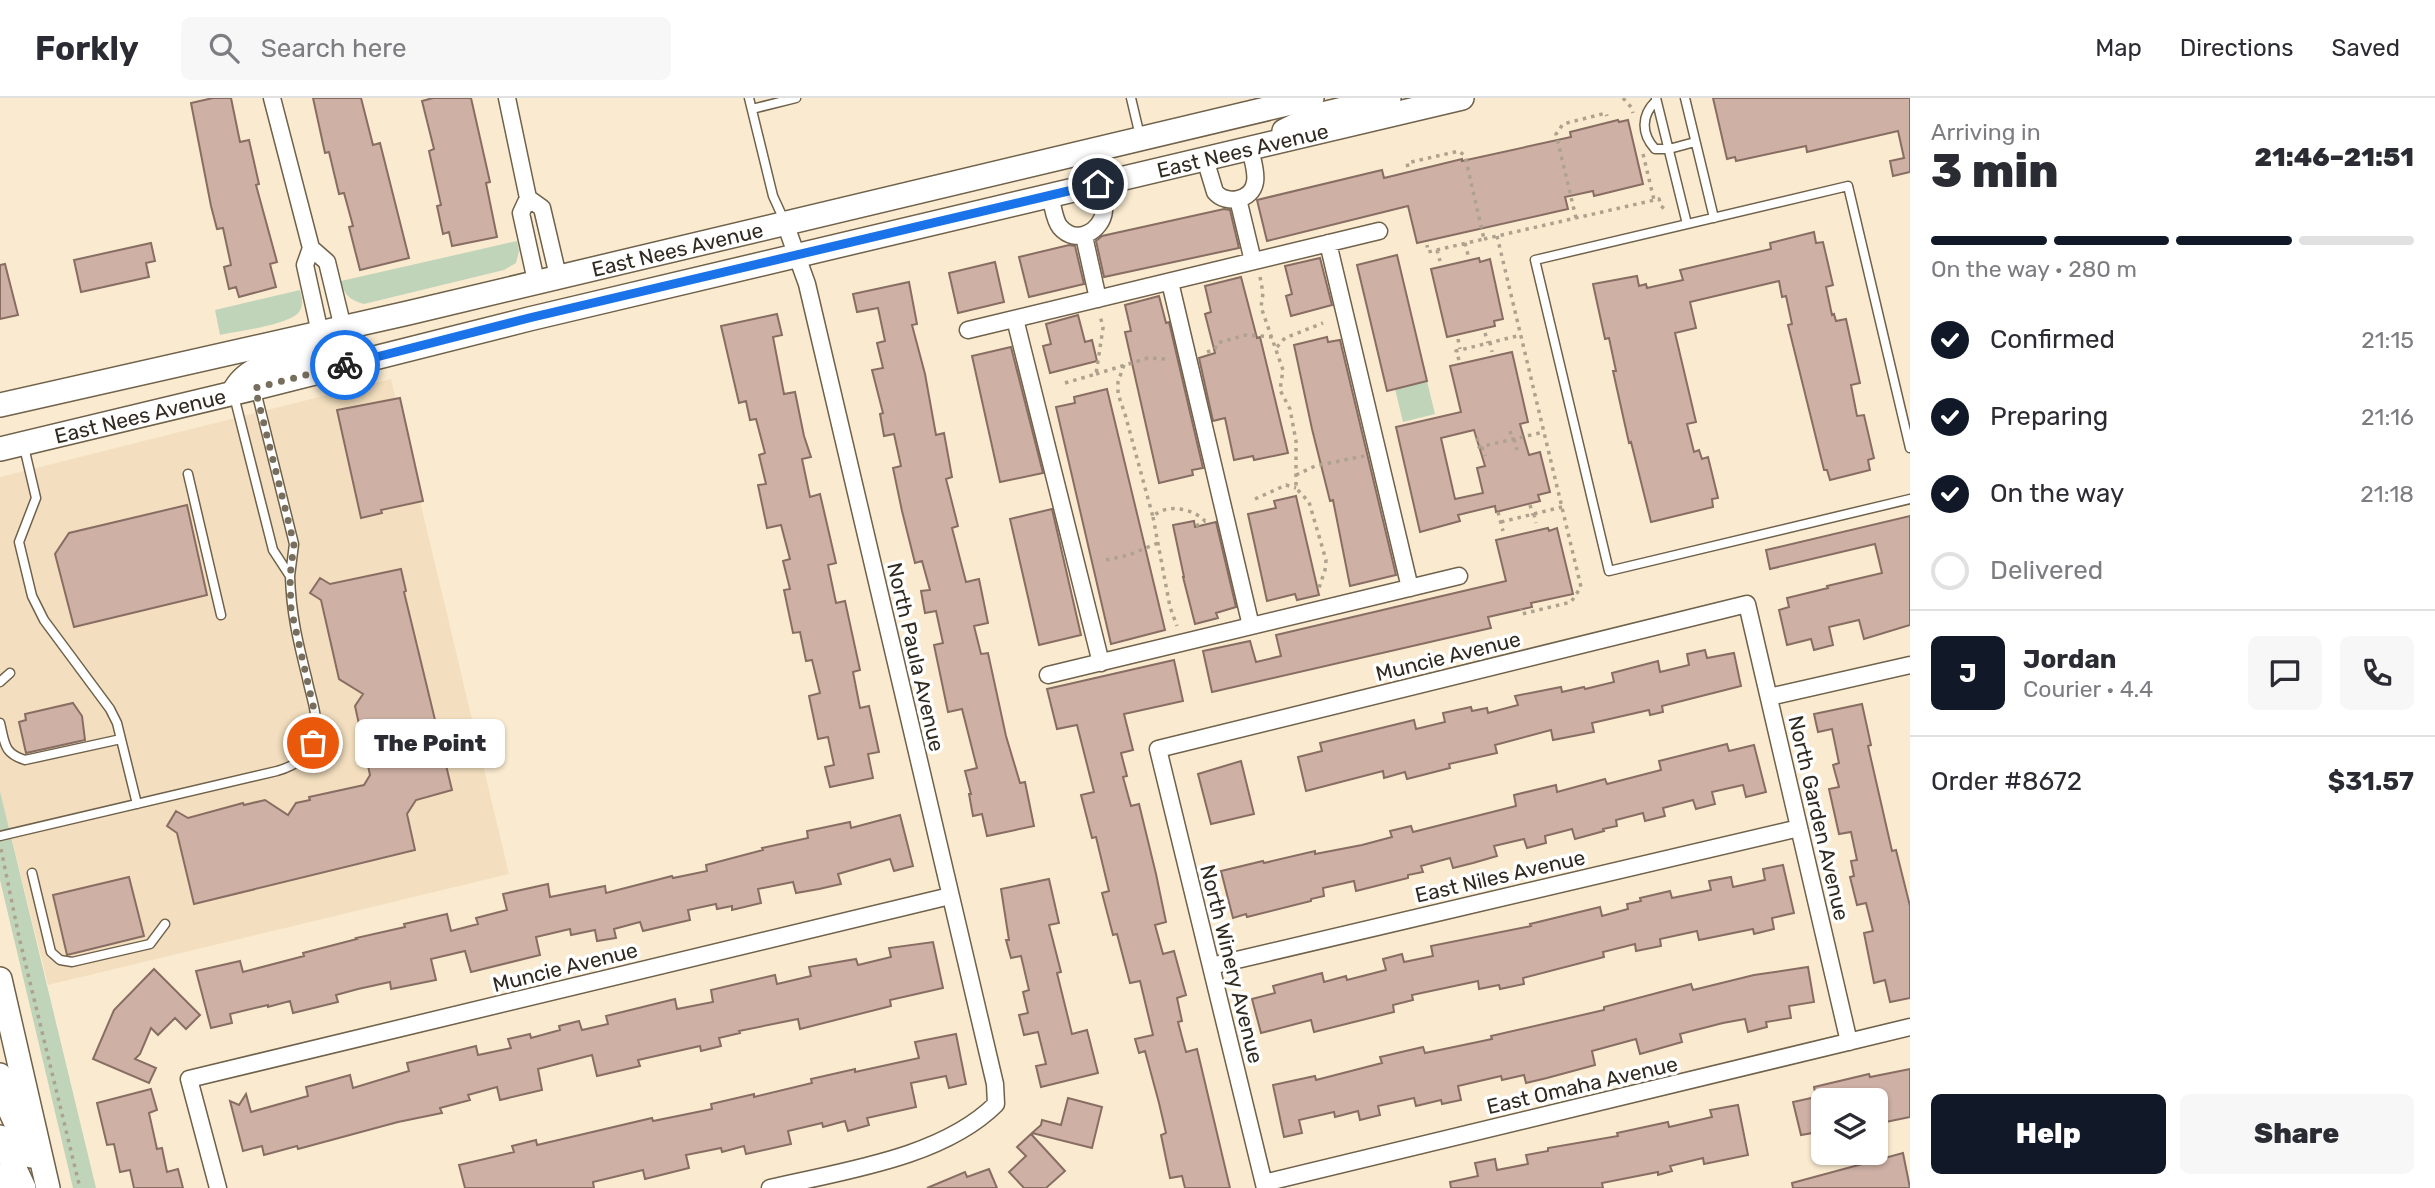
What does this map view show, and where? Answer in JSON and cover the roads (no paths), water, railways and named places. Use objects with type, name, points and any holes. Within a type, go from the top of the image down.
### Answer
[{"type":"main road","name":"East Nees Avenue","points":[[0,405],[343,328],[1312,98]]},
{"type":"main road","points":[[1250,148],[1314,116],[1389,98]]},
{"type":"main road","name":"East Nees Avenue","points":[[0,449],[244,391],[529,318],[798,257],[1462,98]]},
{"type":"main road","points":[[244,391],[237,385],[250,371],[308,354],[320,333]]},
{"type":"main road","points":[[0,979],[47,1188]]},
{"type":"main road","points":[[0,1075],[7,1104],[47,1188]]},
{"type":"main road","points":[[0,1137],[24,1188]]},
{"type":"main road","points":[[0,1176],[3,1188]]},
{"type":"street","points":[[272,98],[311,247],[327,262],[343,328]]},
{"type":"street","points":[[507,98],[528,198],[521,213],[536,281]]},
{"type":"street","points":[[1205,159],[1215,192],[1227,200],[1238,199],[1254,188],[1256,180],[1250,148]]},
{"type":"street","points":[[1050,196],[1059,227],[1068,233],[1084,236],[1102,222],[1105,208],[1098,184]]},
{"type":"street","points":[[528,198],[542,208],[558,276]]},
{"type":"street","points":[[1238,199],[1253,261]]},
{"type":"street","name":"North Paula Avenue","points":[[770,1188],[904,1156],[981,1119],[996,1104],[995,1084],[807,284],[785,223]]},
{"type":"street","points":[[968,330],[1015,319],[1099,307],[1170,282],[1379,231]]},
{"type":"street","points":[[1084,236],[1099,307]]},
{"type":"street","points":[[1328,243],[1410,588]]},
{"type":"street","points":[[311,247],[305,265],[320,333]]},
{"type":"street","points":[[1170,282],[1251,626]]},
{"type":"street","points":[[1015,319],[1101,663]]},
{"type":"street","points":[[1048,675],[1459,576]]},
{"type":"street","name":"Muncie Avenue","points":[[1158,749],[1747,604]]},
{"type":"street","name":"North Garden Avenue","points":[[1747,604],[1849,1042]]},
{"type":"street","points":[[1769,697],[1910,665]]},
{"type":"street","name":"North Winery Avenue","points":[[1158,749],[1264,1185]]},
{"type":"street","name":"East Niles Avenue","points":[[1211,966],[1799,828]]},
{"type":"street","name":"Muncie Avenue","points":[[218,1188],[189,1079],[950,896]]},
{"type":"street","name":"East Omaha Avenue","points":[[1264,1185],[1910,1027]]},
{"type":"lane","points":[[749,98],[773,196],[785,223]]},
{"type":"lane","points":[[752,109],[796,98]]},
{"type":"lane","points":[[1130,98],[1141,139]]},
{"type":"lane","points":[[1685,98],[1714,218]]},
{"type":"lane","points":[[1656,99],[1648,108],[1644,120],[1646,133],[1655,149],[1668,149],[1695,142]]},
{"type":"lane","points":[[1656,99],[1687,224]]},
{"type":"lane","points":[[1910,449],[1848,186],[1535,260],[1609,571],[1910,499]]},
{"type":"lane","points":[[244,391],[273,550],[290,576]]},
{"type":"lane","points":[[0,836],[277,771],[293,766],[309,751],[317,723],[291,609],[290,576],[294,544],[244,391]]},
{"type":"lane","points":[[23,444],[36,498],[19,542],[32,596],[44,620],[110,709],[121,738],[137,804]]},
{"type":"lane","points":[[188,474],[220,615]]},
{"type":"lane","points":[[0,682],[10,673]]},
{"type":"lane","points":[[0,723],[6,749],[11,755],[25,760],[121,738]]},
{"type":"lane","points":[[32,873],[51,952],[60,960],[72,962],[150,944],[165,924]]},
{"type":"place","name":"The Point","points":[[313,743]]}]
